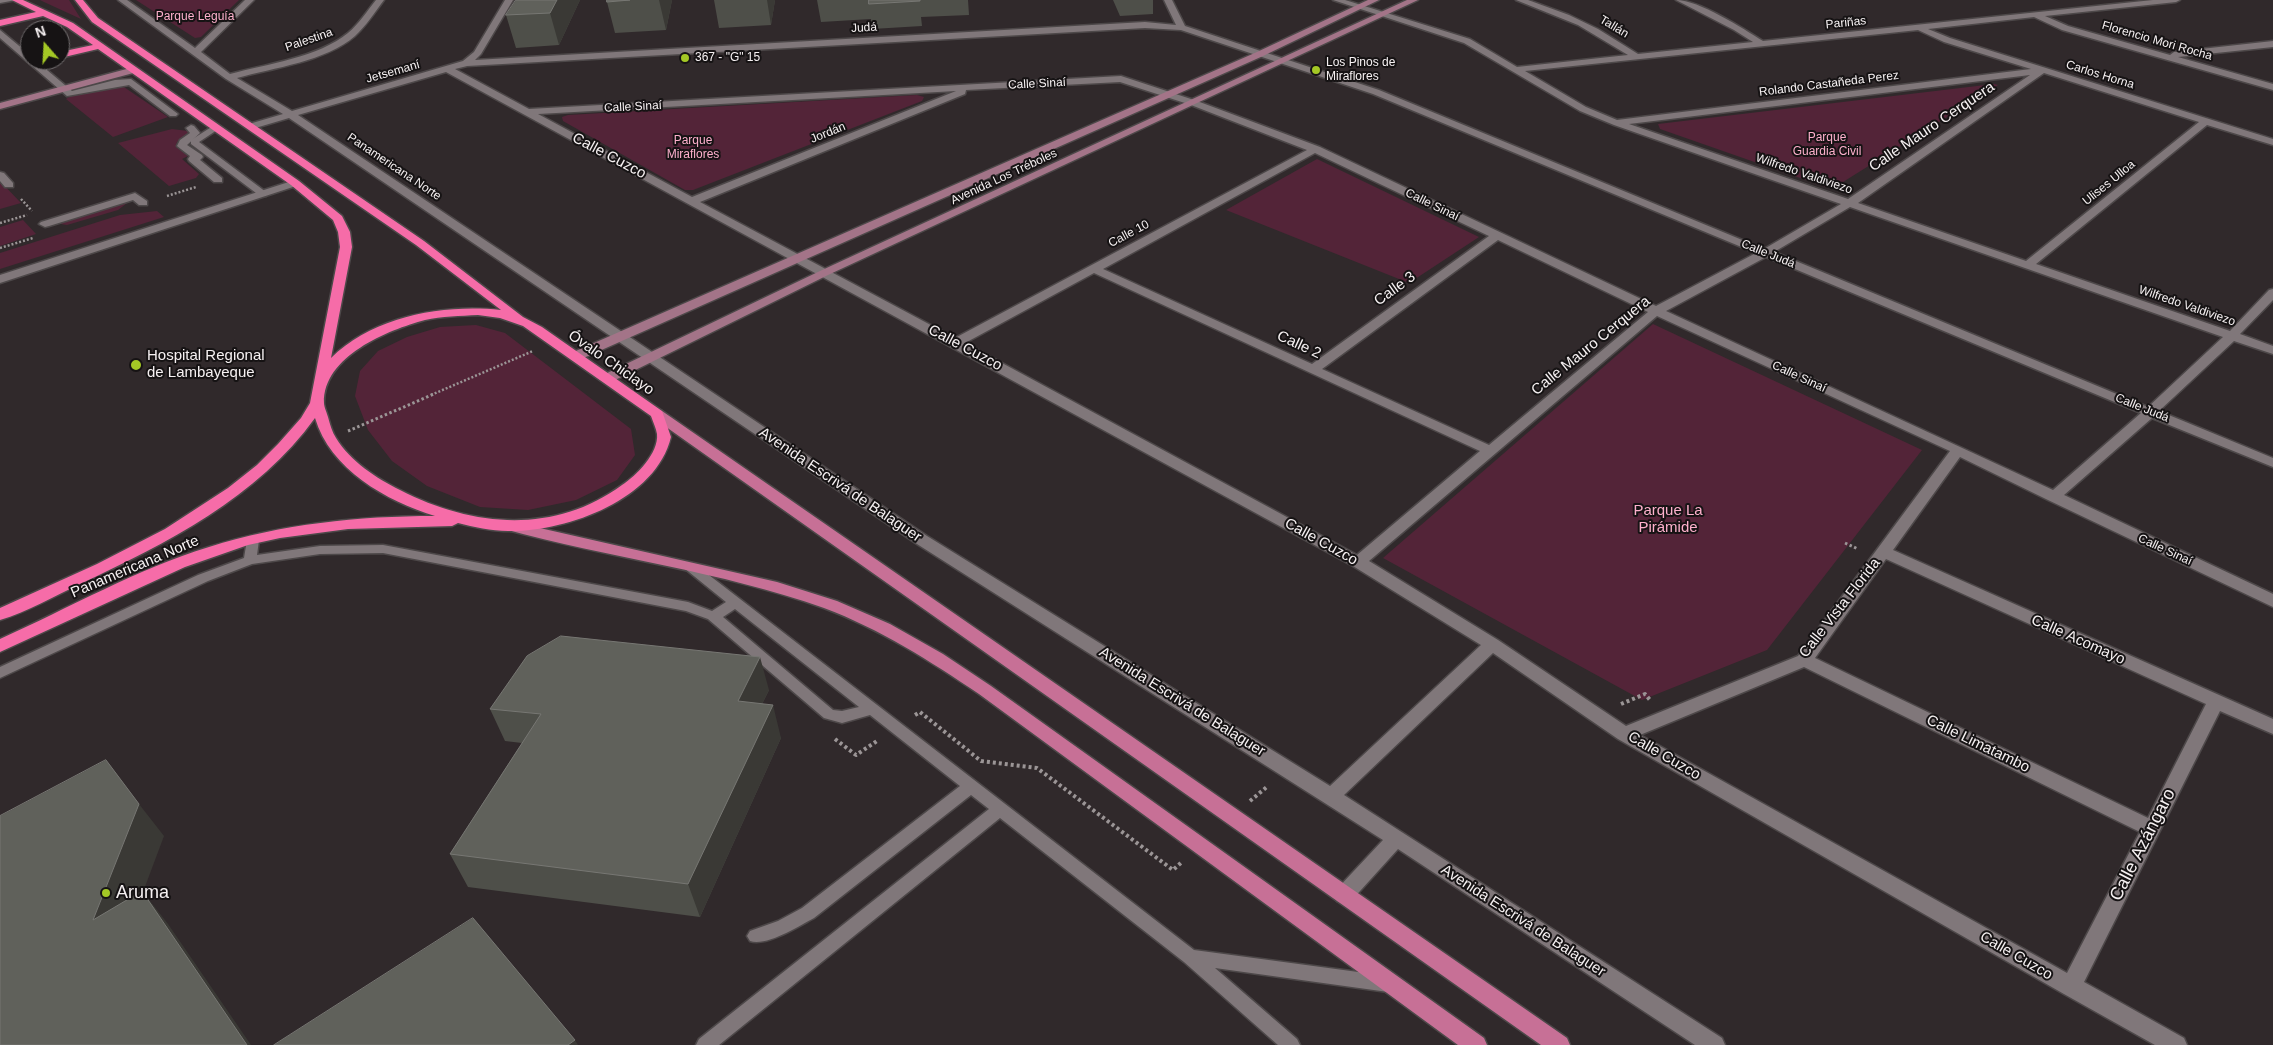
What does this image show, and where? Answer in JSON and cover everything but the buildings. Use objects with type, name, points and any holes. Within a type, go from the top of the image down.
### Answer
[{"type":"highway","points":[[14,0],[70,25],[295,183],[338,218],[344,232],[346,247],[320,385]]},
{"type":"highway","points":[[85,3],[95,20],[420,243],[522,321]]},
{"type":"highway","points":[[0,23],[44,12]]},
{"type":"highway","points":[[70,53],[99,46]]},
{"type":"highway","name":"Óvalo Chiclayo","points":[[464,311],[490,312],[522,321],[574,357],[657,414],[664,436],[657,460],[634,484],[599,506],[564,517],[509,526],[468,521],[417,504],[382,487],[352,466],[329,439],[317,404],[320,385],[338,359],[365,338],[393,325],[429,315],[464,311]]},
{"type":"highway","name":"Panamericana Norte","points":[[0,614],[155,541],[216,504],[262,468],[292,436],[317,404]]},
{"type":"highway","name":"Panamericana Norte","points":[[0,646],[181,563],[253,540],[333,524],[400,520],[468,521]]},
{"type":"main road","name":"Avenida Los Tréboles","points":[[574,357],[1260,54],[1375,0]]},
{"type":"main road","name":"Avenida Los Tréboles","points":[[606,379],[824,273],[1414,0]]},
{"type":"main road","points":[[0,106],[134,70]]},
{"type":"main road","points":[[657,414],[1559,1045]]},
{"type":"main road","points":[[509,526],[777,587],[831,605],[884,628],[937,658],[986,690],[1476,1045]]},
{"type":"street","points":[[0,1],[14,0]]},
{"type":"street","name":"Panamericana Norte","points":[[122,0],[229,77],[291,115],[651,358]]},
{"type":"street","points":[[196,52],[250,0]]},
{"type":"street","name":"Palestina","points":[[229,77],[307,55],[340,43],[349,37],[380,0]]},
{"type":"street","name":"Jetsemaní","points":[[252,126],[466,63],[477,54],[509,0]]},
{"type":"street","points":[[1168,0],[1182,28]]},
{"type":"street","name":"Wilfredo Valdiviezo","points":[[1337,0],[1467,41],[1518,69],[1583,109],[1617,123],[2273,350]]},
{"type":"street","name":"Tallán","points":[[1520,0],[1582,22],[1612,38],[1637,57]]},
{"type":"street","points":[[1680,0],[1723,21],[1762,44]]},
{"type":"street","name":"Pariñas","points":[[1518,69],[2176,0]]},
{"type":"street","name":"Florencio Mori Rocha","points":[[2036,16],[2065,28],[2273,87]]},
{"type":"street","name":"Judá","points":[[466,63],[1136,26],[1182,28],[1260,54]]},
{"type":"street","name":"Carlos Horna","points":[[1921,28],[1947,40],[2273,142]]},
{"type":"street","points":[[0,33],[20,49]]},
{"type":"street","points":[[2165,56],[2273,44]]},
{"type":"street","name":"Calle Judá","points":[[1260,54],[1376,92],[2273,463]]},
{"type":"street","name":"Calle Cuzco","points":[[448,69],[1358,562],[1492,644],[1624,734],[2176,1045]]},
{"type":"street","points":[[43,70],[62,89],[70,94],[115,83],[131,82],[173,114]]},
{"type":"street","name":"Rolando Castañeda Perez","points":[[1617,123],[2043,70]]},
{"type":"street","name":"Calle Mauro Cerquera","points":[[1358,562],[1656,311],[1765,253],[1850,203],[2043,70]]},
{"type":"street","name":"Calle Sinaí","points":[[528,112],[1121,79],[1194,103],[1316,149],[1496,236],[1958,450],[2273,601]]},
{"type":"street","name":"Jordán","points":[[692,201],[973,88]]},
{"type":"street","name":"Ulises Ulloa","points":[[2028,265],[2206,121]]},
{"type":"street","points":[[191,128],[195,133],[182,146],[198,157],[193,158],[218,180]]},
{"type":"street","name":"Calle 10","points":[[956,343],[1316,149]]},
{"type":"street","points":[[0,175],[10,185]]},
{"type":"street","points":[[0,279],[295,183]]},
{"type":"street","points":[[44,224],[135,196],[144,204]]},
{"type":"street","name":"Calle 3","points":[[1313,369],[1496,236]]},
{"type":"street","name":"Calle 2","points":[[1094,269],[1491,450]]},
{"type":"street","points":[[2053,497],[2151,412],[2234,336],[2273,292]]},
{"type":"street","name":"Avenida Escrivá de Balaguer","points":[[651,358],[922,540],[1331,796],[1714,1045]]},
{"type":"street","name":"Calle Vista Florida","points":[[1624,734],[1804,660],[1958,450]]},
{"type":"street","name":"Calle Acomayo","points":[[1884,552],[2273,728]]},
{"type":"street","points":[[1331,796],[1492,644]]},
{"type":"street","name":"Calle Limatambo","points":[[1804,660],[2151,828]]},
{"type":"street","name":"Calle Azángaro","points":[[2072,987],[2216,702]]},
{"type":"street","points":[[1344,895],[1396,838]]},
{"type":"lane","points":[[216,128],[194,142],[263,194]]},
{"type":"lane","points":[[250,560],[253,540]]},
{"type":"lane","points":[[0,673],[203,578],[250,560],[320,550],[383,549],[678,606],[713,616],[829,714],[842,717],[872,709]]},
{"type":"lane","points":[[691,568],[1190,957],[1291,1045]]},
{"type":"lane","points":[[713,616],[736,603]]},
{"type":"lane","points":[[756,936],[783,927],[808,913],[971,786]]},
{"type":"lane","points":[[705,1045],[1001,808]]},
{"type":"lane","points":[[1190,957],[1392,984]]},
{"type":"path","points":[[0,224],[35,213],[10,185]]},
{"type":"path","points":[[369,422],[525,355]]},
{"type":"path","points":[[834,737],[856,755],[920,712],[981,761],[1037,768],[1172,870],[1201,845]]},
{"type":"path","points":[[1233,817],[1287,768]]},
{"type":"green space","points":[[40,0],[69,0],[81,19],[44,2]]},
{"type":"green space","name":"Parque Leguía","points":[[136,0],[239,0],[201,37],[195,38]]},
{"type":"green space","points":[[121,85],[168,117],[113,137],[66,99],[72,95]]},
{"type":"green space","name":"Parque Guardia Civil","points":[[1998,85],[1835,187],[1826,187],[1660,129],[1658,124]]},
{"type":"green space","name":"Parque Miraflores","points":[[917,95],[924,97],[922,101],[693,190],[685,190],[563,121],[562,117],[568,115]]},
{"type":"green space","points":[[172,129],[188,131],[189,134],[177,142],[176,147],[188,156],[182,159],[199,174],[196,178],[169,186],[118,143]]},
{"type":"green space","points":[[1317,159],[1479,237],[1409,283],[1226,210]]},
{"type":"green space","points":[[0,181],[21,203],[0,209]]},
{"type":"green space","points":[[131,200],[118,210],[67,225],[61,224],[62,221]]},
{"type":"green space","points":[[157,211],[164,217],[0,269],[0,253],[120,215]]},
{"type":"green space","points":[[23,220],[36,234],[0,246],[0,227]]},
{"type":"green space","name":"Parque La Pirámide","points":[[1653,324],[1922,450],[1767,650],[1642,700],[1383,558]]},
{"type":"green space","points":[[476,325],[505,333],[631,429],[635,455],[617,480],[576,500],[528,510],[480,507],[427,486],[392,461],[368,430],[355,396],[360,371],[378,351],[407,337],[440,327]]},
{"type":"place","name":"367 - \"G\" 15","points":[[685,58]]},
{"type":"place","name":"Los Pinos de Miraflores","points":[[1316,70]]},
{"type":"place","name":"Hospital Regional de Lambayeque","points":[[136,365]]},
{"type":"place","name":"Aruma","points":[[106,893]]}]
